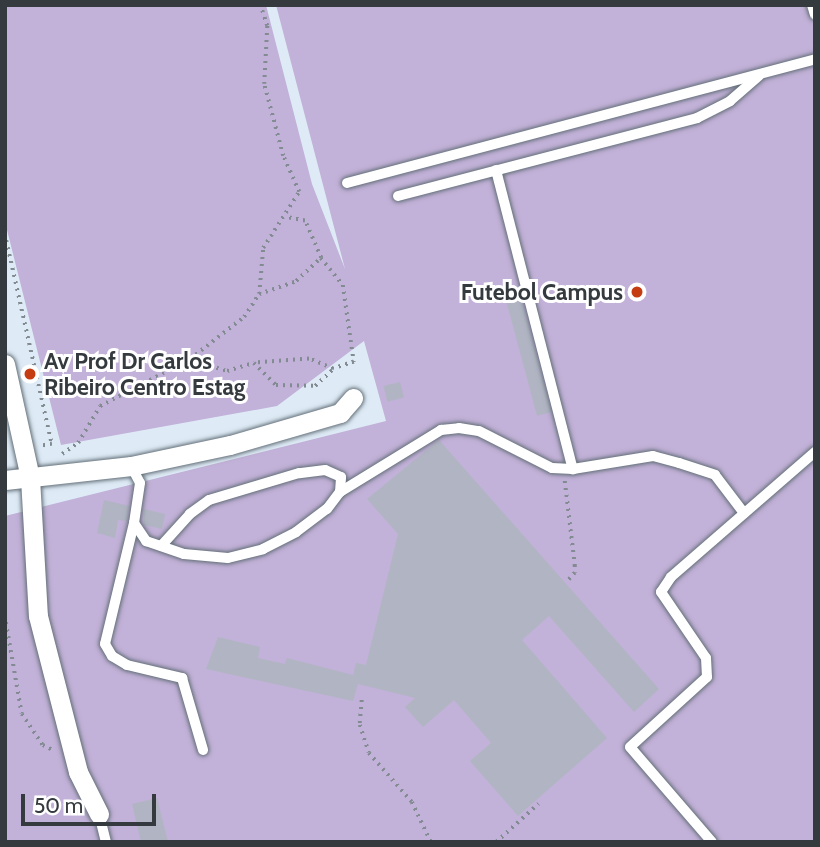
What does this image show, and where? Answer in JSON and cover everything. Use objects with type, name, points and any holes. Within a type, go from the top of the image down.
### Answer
[{"type":"street","points":[[5,364],[30,478],[38,616],[74,759],[99,814]]},
{"type":"street","points":[[5,480],[131,466],[340,413],[353,398]]},
{"type":"lane","points":[[812,5],[815,15]]},
{"type":"lane","points":[[347,183],[815,59]]},
{"type":"lane","points":[[398,196],[697,118],[730,101],[762,73]]},
{"type":"lane","points":[[496,170],[568,469]]},
{"type":"lane","points":[[134,523],[146,541],[184,554],[228,558],[263,549],[327,509],[340,492],[441,430],[459,428],[479,431],[538,462],[568,469],[653,456],[715,475],[744,513]]},
{"type":"lane","points":[[712,842],[630,747],[706,677],[706,658],[661,592],[671,577],[815,452]]},
{"type":"lane","points":[[131,466],[140,483],[134,523],[105,644],[112,656],[127,665],[182,678],[203,750]]},
{"type":"lane","points":[[161,546],[209,500],[325,470],[341,477],[340,492]]},
{"type":"lane","points":[[99,814],[106,842]]},
{"type":"path","points":[[58,457],[78,443],[100,406],[190,359],[244,317],[259,293],[262,248],[299,192],[283,156],[264,84],[267,26],[260,5]]},
{"type":"path","points":[[254,363],[276,385],[315,386],[332,369],[354,362],[343,285],[321,258],[305,221],[284,217]]},
{"type":"path","points":[[5,234],[52,444],[24,448]]},
{"type":"path","points":[[259,293],[296,281],[321,258]]},
{"type":"path","points":[[190,359],[227,371],[254,363],[309,359],[332,369]]},
{"type":"path","points":[[566,583],[575,573],[568,469]]},
{"type":"path","points":[[5,616],[22,714],[43,745],[74,759]]},
{"type":"path","points":[[362,699],[360,725],[369,753],[412,802],[431,842]]},
{"type":"path","points":[[496,842],[538,804]]},
{"type":"shaded area","points":[[5,5],[266,5],[312,184],[345,269],[276,5],[815,5],[815,842],[5,842],[5,516],[386,421],[364,341],[277,406],[61,445],[5,222]]},
{"type":"building","points":[[521,298],[552,412],[537,416],[507,302]]},
{"type":"building","points":[[400,382],[404,398],[387,402],[384,386]]},
{"type":"building","points":[[439,440],[659,689],[634,712],[549,616],[522,640],[607,738],[518,816],[470,761],[491,743],[454,700],[423,727],[405,707],[415,698],[358,684],[353,701],[206,669],[218,637],[260,647],[258,658],[285,664],[287,658],[353,675],[356,663],[366,665],[398,534],[367,499]]},
{"type":"building","points":[[104,500],[129,506],[127,521],[118,520],[115,538],[97,533]]},
{"type":"building","points":[[144,509],[165,514],[162,529],[144,525]]},
{"type":"building","points":[[157,798],[168,842],[141,842],[132,804]]},
{"type":"place","name":"Futebol Campus","points":[[637,292]]},
{"type":"place","name":"Av Prof Dr Carlos Ribeiro Centro Estag","points":[[30,374]]}]
